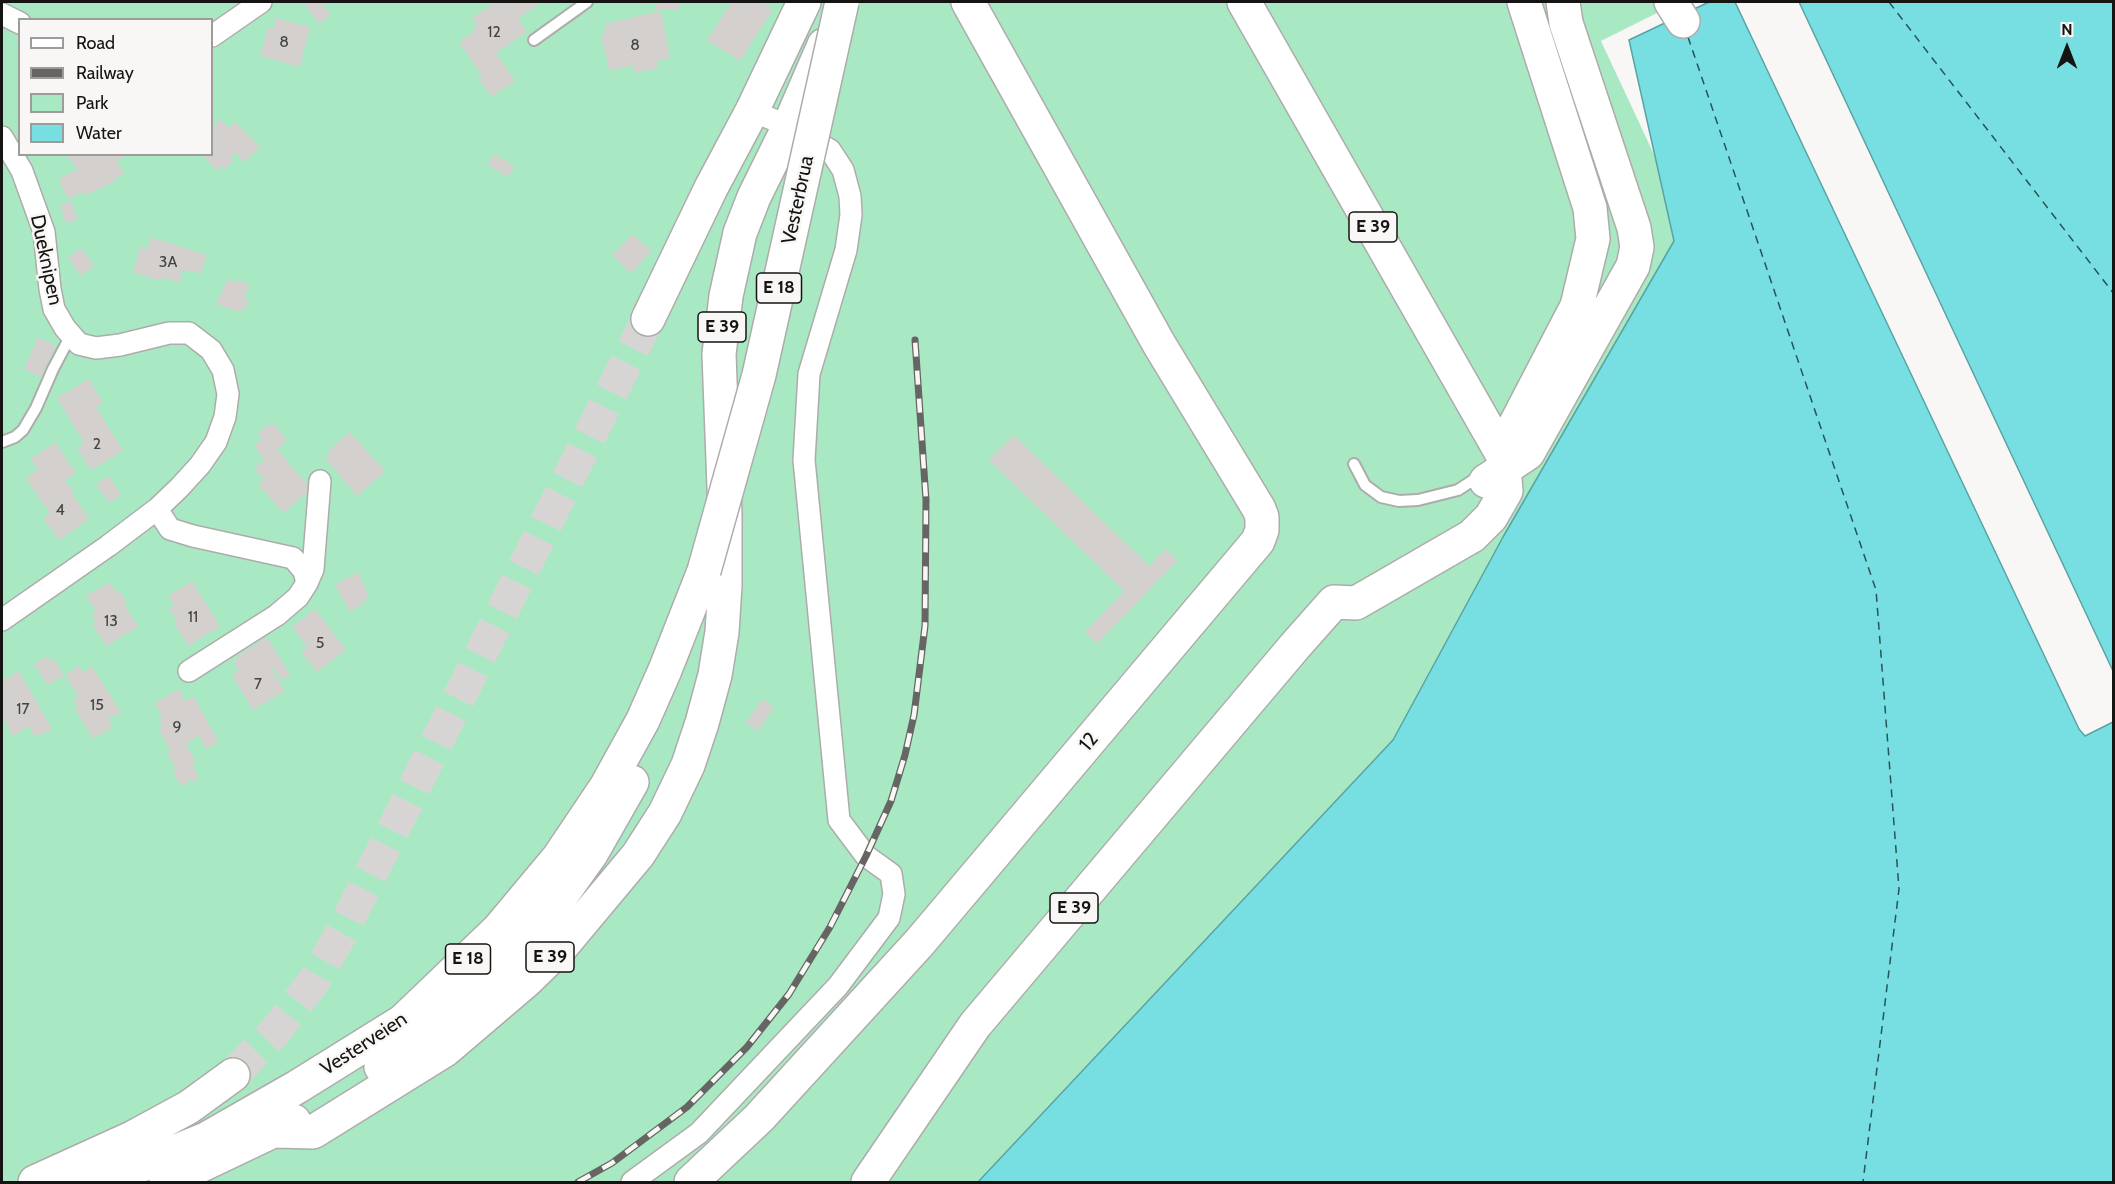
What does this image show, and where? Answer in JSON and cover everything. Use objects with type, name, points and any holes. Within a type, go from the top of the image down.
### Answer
[{"type":"highway","points":[[648,319],[804,2]]},
{"type":"highway","name":"E 39","points":[[276,1131],[313,1132],[445,1050],[526,981],[562,946],[638,855],[665,813],[688,765],[702,723],[715,675],[722,632],[725,585],[725,514],[719,354],[726,296],[740,233],[754,197],[789,126],[842,2]]},
{"type":"highway","name":"Vesterbrua","points":[[683,637],[759,375],[842,2]]},
{"type":"highway","name":"12","points":[[691,1182],[759,1118],[920,942],[1258,541],[1262,530],[1262,517],[1259,509],[1159,344],[968,2]]},
{"type":"highway","name":"E 39","points":[[868,1182],[975,1025],[1334,602],[1356,603],[1472,536],[1491,517],[1506,491],[1502,460],[1244,2]]},
{"type":"highway","name":"E 39","points":[[1502,460],[1577,306],[1593,239],[1590,208],[1524,2]]},
{"type":"highway","points":[[1502,460],[1528,453],[1633,266],[1637,247],[1634,228],[1566,23],[1563,2]]},
{"type":"highway","name":"Vesterveien","points":[[166,1182],[276,1131],[318,1108],[381,1068],[479,987],[554,906],[591,854],[618,809],[648,750],[676,679],[683,637]]},
{"type":"highway","name":"Vesterveien","points":[[91,1182],[207,1139],[297,1087],[403,1021],[498,930],[559,857],[606,787],[638,729],[683,637]]},
{"type":"highway","points":[[35,1182],[142,1133],[189,1107],[233,1075]]},
{"type":"street","points":[[213,35],[261,2]]},
{"type":"street","points":[[2,14],[18,22]]},
{"type":"street","points":[[632,1182],[699,1133],[838,986],[889,918],[894,894],[891,874],[866,856],[839,820],[804,460],[809,374],[846,250],[851,215],[850,196],[843,170],[830,150],[789,126],[752,111]]},
{"type":"street","name":"Dueknipen","points":[[2,136],[22,171],[44,232],[54,309],[64,328],[79,344],[96,348],[120,345],[169,333],[189,333],[211,350],[223,370],[228,394],[225,417],[216,442],[200,465],[157,510],[2,620]]},
{"type":"street","points":[[189,671],[277,615],[298,597],[313,569],[320,481]]},
{"type":"street","points":[[157,510],[170,529],[293,558],[304,571],[307,583]]},
{"type":"lane","points":[[534,40],[587,2]]},
{"type":"lane","points":[[2,442],[15,437],[23,429],[36,408],[71,335]]},
{"type":"lane","points":[[1354,464],[1365,485],[1381,496],[1399,501],[1418,500],[1458,490],[1502,460]]},
{"type":"green space","points":[[2,2],[1679,2],[1601,41],[1694,240],[1379,771],[991,1182],[2,1182]]},
{"type":"water","points":[[1709,2],[1735,2],[2079,729],[2085,736],[2113,722],[2113,1182],[978,1182],[1393,740],[1503,537],[1674,241],[1629,40]]},
{"type":"water","points":[[1799,2],[2113,2],[2113,671]]},
{"type":"building","points":[[303,2],[321,2],[331,15],[319,24]]},
{"type":"building","points":[[496,2],[542,2],[518,18],[527,32],[496,53],[515,81],[492,97],[478,78],[482,76],[459,42],[475,31],[473,27],[477,25],[472,18]]},
{"type":"building","points":[[655,2],[679,2],[679,9],[655,9]]},
{"type":"building","points":[[732,2],[761,2],[773,9],[740,61],[707,40]]},
{"type":"building","points":[[661,11],[670,58],[657,61],[658,68],[635,73],[633,66],[609,70],[601,34],[606,33],[604,24]]},
{"type":"building","points":[[276,18],[310,27],[300,67],[260,56],[268,28],[273,29]]},
{"type":"building","points":[[220,119],[229,128],[235,122],[260,147],[244,162],[235,153],[230,158],[233,161],[225,169],[222,166],[217,171],[204,156],[213,156],[214,125]]},
{"type":"building","points":[[494,154],[514,165],[508,177],[488,165]]},
{"type":"building","points":[[68,156],[125,156],[117,160],[124,174],[114,179],[116,181],[84,195],[82,192],[68,199],[58,179],[77,170]]},
{"type":"building","points":[[71,201],[78,219],[66,223],[60,205]]},
{"type":"building","points":[[633,234],[651,251],[631,273],[612,255]]},
{"type":"building","points":[[151,237],[207,255],[201,273],[183,270],[179,283],[162,277],[161,281],[133,272],[140,246],[147,249]]},
{"type":"building","points":[[82,248],[94,266],[80,276],[68,257]]},
{"type":"building","points":[[227,280],[249,284],[244,299],[249,300],[245,310],[241,308],[240,312],[216,304]]},
{"type":"building","points":[[38,337],[56,346],[41,377],[24,369]]},
{"type":"building","points":[[89,379],[103,403],[96,407],[123,451],[91,470],[77,448],[84,443],[57,398]]},
{"type":"building","points":[[272,422],[287,440],[277,449],[311,489],[283,513],[258,484],[263,479],[254,468],[265,460],[254,446],[262,439],[258,433]]},
{"type":"building","points":[[350,432],[385,471],[357,496],[325,458],[331,452],[329,450]]},
{"type":"building","points":[[1014,435],[1149,566],[1166,549],[1178,560],[1097,644],[1085,632],[1124,591],[989,460]]},
{"type":"building","points":[[55,442],[76,473],[65,480],[89,519],[59,540],[43,518],[50,513],[25,478],[38,470],[31,459]]},
{"type":"building","points":[[109,476],[121,495],[109,503],[96,484]]},
{"type":"building","points":[[358,572],[369,596],[350,612],[335,585]]},
{"type":"building","points":[[192,581],[220,626],[188,646],[174,623],[177,621],[169,609],[174,605],[168,596]]},
{"type":"building","points":[[110,582],[127,602],[124,604],[138,627],[106,646],[92,624],[96,621],[92,614],[96,611],[86,596]]},
{"type":"building","points":[[315,609],[346,650],[317,672],[301,652],[308,647],[292,627]]},
{"type":"building","points":[[267,637],[290,675],[281,680],[273,668],[271,669],[285,691],[253,710],[232,675],[239,670],[233,661]]},
{"type":"building","points":[[48,656],[51,662],[55,659],[64,676],[47,685],[37,667],[35,669],[33,665]]},
{"type":"building","points":[[79,666],[83,672],[92,667],[121,712],[108,719],[113,726],[109,730],[93,738],[75,709],[78,707],[73,699],[78,696],[65,675]]},
{"type":"building","points":[[19,671],[52,729],[35,737],[29,726],[13,736],[2,715],[2,681]]},
{"type":"building","points":[[179,689],[185,701],[193,696],[219,742],[206,749],[199,736],[186,744],[196,761],[192,764],[199,778],[193,782],[192,779],[181,786],[173,771],[176,769],[167,753],[171,752],[159,729],[163,727],[158,719],[162,717],[155,703]]},
{"type":"building","points":[[762,699],[774,707],[758,731],[746,723]]},
{"type":"ferry route","points":[[1889,2],[2114,294]]},
{"type":"ferry route","points":[[1688,37],[1876,590],[1899,889],[1863,1182]]},
{"type":"tunnel","points":[[233,1075],[273,1034],[314,981],[343,930],[648,319]]},
{"type":"railway","points":[[578,1182],[612,1163],[687,1107],[747,1047],[789,994],[830,927],[891,801],[914,715],[925,626],[926,500],[915,340]]}]
